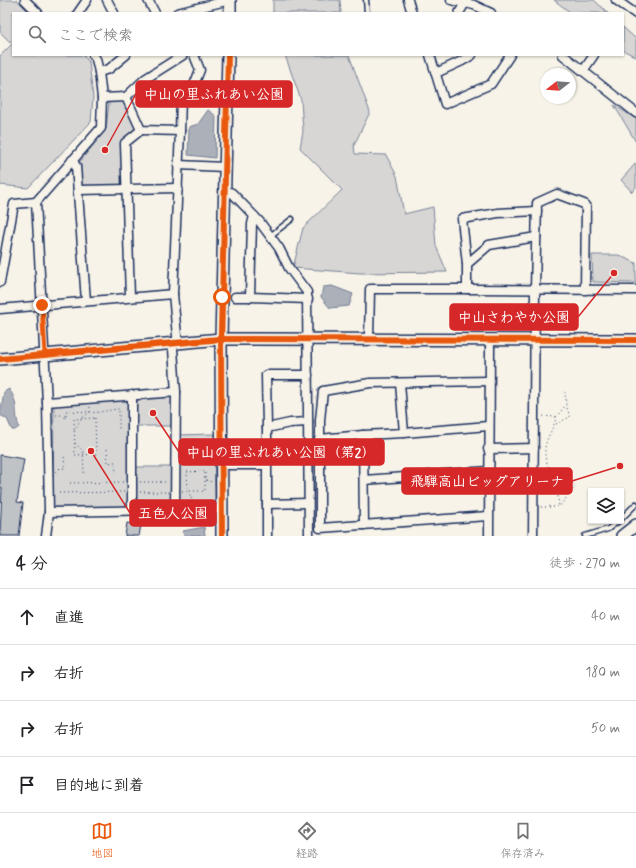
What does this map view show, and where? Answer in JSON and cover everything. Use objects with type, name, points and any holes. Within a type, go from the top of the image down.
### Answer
[{"type":"street","points":[[25,0],[37,12]]},
{"type":"street","points":[[79,12],[87,0]]},
{"type":"street","points":[[108,0],[114,12]]},
{"type":"street","points":[[149,0],[155,12]]},
{"type":"street","points":[[181,12],[230,0],[230,12]]},
{"type":"street","points":[[408,0],[412,12]]},
{"type":"street","points":[[451,0],[488,12]]},
{"type":"street","points":[[616,0],[636,14]]},
{"type":"street","points":[[459,12],[464,3]]},
{"type":"street","points":[[46,536],[49,512],[48,416],[36,202],[101,128],[102,98],[99,72],[96,59],[94,56]]},
{"type":"street","points":[[99,72],[109,69],[125,56]]},
{"type":"street","points":[[102,98],[126,97],[146,79],[181,56]]},
{"type":"street","points":[[177,336],[174,294],[180,98],[194,85],[200,70],[194,56]]},
{"type":"street","points":[[222,536],[221,339],[228,56]]},
{"type":"street","points":[[430,56],[446,104],[491,84],[509,56]]},
{"type":"street","points":[[436,72],[470,56]]},
{"type":"street","points":[[563,56],[636,113]]},
{"type":"street","points":[[583,71],[593,56]]},
{"type":"street","points":[[126,97],[141,130]]},
{"type":"street","points":[[130,297],[125,143],[141,130],[180,131]]},
{"type":"street","points":[[72,160],[76,166],[86,301]]},
{"type":"street","points":[[178,165],[225,167]]},
{"type":"street","points":[[78,190],[178,188]]},
{"type":"street","points":[[225,190],[232,193],[254,216],[279,248],[289,268],[307,292],[309,536]]},
{"type":"street","points":[[533,536],[534,340],[537,203],[557,194],[584,204],[586,207],[585,290]]},
{"type":"street","points":[[0,282],[14,204],[36,202]]},
{"type":"street","points":[[467,289],[468,264],[462,219],[498,213],[537,211]]},
{"type":"street","points":[[250,297],[252,224],[254,216]]},
{"type":"street","points":[[468,264],[490,246],[536,237]]},
{"type":"street","points":[[369,339],[370,289],[636,290]]},
{"type":"street","points":[[0,309],[174,294]]},
{"type":"street","points":[[235,297],[308,299]]},
{"type":"street","points":[[0,359],[221,339],[636,340]]},
{"type":"street","points":[[488,536],[490,347]]},
{"type":"street","points":[[172,349],[176,392],[175,510]]},
{"type":"street","points":[[267,536],[266,375],[308,375]]},
{"type":"street","points":[[488,516],[320,528],[319,439],[323,391],[370,383],[489,381]]},
{"type":"street","points":[[400,383],[404,433]]},
{"type":"street","points":[[47,402],[176,392]]},
{"type":"street","points":[[132,395],[132,510]]},
{"type":"street","points":[[267,428],[290,423],[308,422]]},
{"type":"street","points":[[319,439],[488,426]]},
{"type":"street","points":[[363,435],[364,525]]},
{"type":"street","points":[[488,449],[534,448]]},
{"type":"street","points":[[222,465],[267,465]]},
{"type":"street","points":[[364,480],[488,471]]},
{"type":"street","points":[[267,504],[308,503]]},
{"type":"street","points":[[49,512],[222,509]]},
{"type":"street","points":[[622,536],[636,525]]},
{"type":"lane","points":[[366,0],[367,12]]},
{"type":"lane","points":[[270,236],[292,219]]},
{"type":"lane","points":[[624,516],[636,504]]},
{"type":"lane","points":[[585,536],[608,529],[615,524]]},
{"type":"path","points":[[555,424],[570,417],[566,405],[565,392]]},
{"type":"path","points":[[90,399],[90,412]]},
{"type":"path","points":[[559,507],[556,483],[546,462],[545,451],[546,442],[555,424],[556,417],[566,405]]},
{"type":"path","points":[[64,420],[66,411],[94,413],[108,409],[119,409],[119,429]]},
{"type":"path","points":[[74,430],[82,418],[90,412]]},
{"type":"path","points":[[48,416],[66,415]]},
{"type":"path","points":[[539,416],[556,417]]},
{"type":"path","points":[[94,418],[96,454],[75,456],[74,430],[74,419],[94,418]]},
{"type":"path","points":[[74,443],[83,452],[84,474]]},
{"type":"path","points":[[107,449],[108,463],[115,462],[116,474]]},
{"type":"path","points":[[59,475],[54,469],[65,468],[64,456]]},
{"type":"path","points":[[181,491],[188,491],[205,491],[205,471],[187,472],[188,491],[196,509]]},
{"type":"path","points":[[556,483],[573,483],[575,488],[559,507]]},
{"type":"path","points":[[59,493],[128,492]]},
{"type":"path","points":[[135,492],[173,492]]},
{"type":"path","points":[[538,506],[559,507]]},
{"type":"shaded area","points":[[0,0],[17,0],[29,12],[12,12],[12,40],[10,42],[0,32]]},
{"type":"shaded area","points":[[273,0],[340,0],[341,12],[273,12]]},
{"type":"shaded area","points":[[554,0],[594,0],[607,12],[570,12]]},
{"type":"shaded area","points":[[624,28],[636,39],[636,57],[624,51]]},
{"type":"shaded area","points":[[12,44],[12,56],[84,56],[89,62],[93,97],[91,122],[28,188],[0,185],[0,56]]},
{"type":"shaded area","points":[[285,56],[349,56],[370,112],[354,145],[355,154],[386,155],[397,176],[404,214],[433,207],[436,246],[447,272],[360,273],[293,268],[303,228],[342,190],[300,148],[303,131],[301,100]]},
{"type":"shaded area","points":[[111,101],[125,102],[137,127],[121,142],[123,183],[121,186],[82,187],[79,163],[106,129],[109,103]]},
{"type":"shaded area","points":[[614,105],[636,119],[636,142]]},
{"type":"shaded area","points":[[208,110],[216,116],[215,158],[188,155],[189,127],[198,124]]},
{"type":"shaded area","points":[[636,163],[636,187],[632,192],[621,180]]},
{"type":"shaded area","points":[[592,255],[618,255],[636,263],[636,283],[593,282]]},
{"type":"shaded area","points":[[332,286],[353,294],[349,306],[330,308],[321,297],[323,287]]},
{"type":"shaded area","points":[[9,389],[14,398],[19,427],[15,430],[12,430],[7,419],[0,415],[4,392]]},
{"type":"shaded area","points":[[170,395],[172,397],[171,426],[135,426],[135,399]]},
{"type":"shaded area","points":[[126,399],[128,401],[130,467],[177,467],[178,435],[214,434],[215,500],[212,503],[56,509],[53,506],[54,405]]},
{"type":"shaded area","points":[[204,527],[205,536],[184,536],[183,531]]},
{"type":"building","points":[[0,455],[24,459],[17,502],[23,503],[19,536],[0,536],[2,488],[0,487]]},
{"type":"building","points":[[127,523],[141,525],[139,536],[125,536]]},
{"type":"cycle path","points":[[222,536],[221,339],[228,56]]},
{"type":"cycle path","points":[[0,359],[221,339],[636,340]]},
{"type":"place","name":"中山の里ふれあい公園","points":[[105,150]]},
{"type":"place","name":"中山さわやか公園","points":[[614,273]]},
{"type":"place","name":"中山の里ふれあい公園（第2）","points":[[153,413]]},
{"type":"place","name":"五色人公園","points":[[91,451]]},
{"type":"place","name":"飛騨高山ビッグアリーナ","points":[[620,466]]},
{"type":"route","points":[[42,305],[45,354],[221,339],[222,297]]}]
